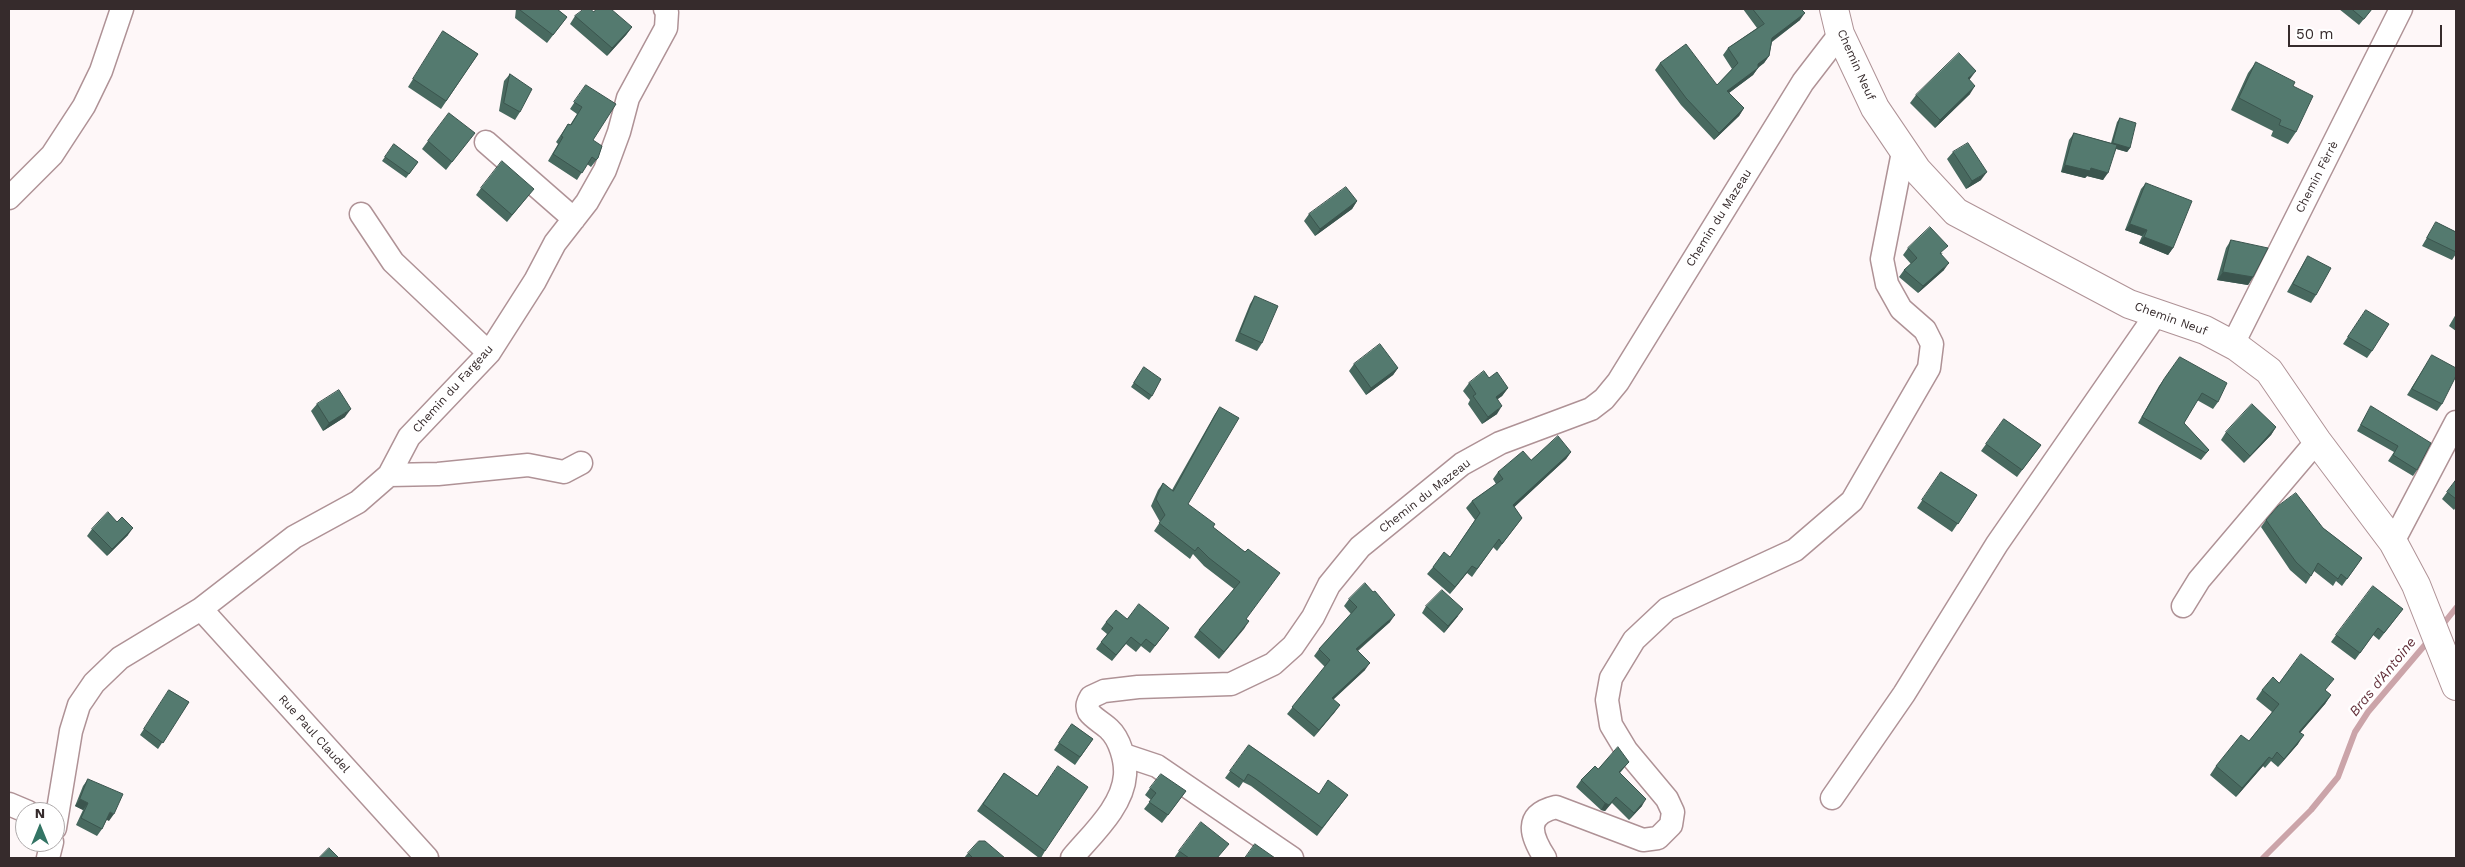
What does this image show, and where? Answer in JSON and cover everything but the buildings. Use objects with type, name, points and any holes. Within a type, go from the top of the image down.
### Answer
[{"type":"main road","name":"Chemin Neuf","points":[[1837,22],[1875,108],[1902,152],[1916,170],[1956,212],[2129,304],[2205,330],[2233,344],[2269,371],[2317,441],[2393,542],[2416,585],[2452,674]]},
{"type":"street","points":[[9,198],[52,155],[84,106],[101,70],[122,9]]},
{"type":"street","name":"Chemin du Fargeau","points":[[59,802],[71,731],[79,705],[94,682],[120,658],[201,609],[294,537],[358,502],[389,475],[409,437],[489,353],[535,280],[551,250],[588,202],[605,170],[619,132],[628,98],[666,28],[667,12],[665,9]]},
{"type":"street","name":"Chemin Fèrrè","points":[[2233,344],[2401,9]]},
{"type":"street","name":"Chemin du Mazeau","points":[[1072,858],[1104,820],[1117,799],[1125,776],[1124,756],[1111,731],[1089,712],[1087,704],[1091,697],[1104,691],[1138,687],[1232,684],[1266,668],[1293,646],[1313,617],[1329,585],[1360,547],[1462,464],[1500,443],[1573,418],[1604,399],[1618,382],[1803,82],[1837,22]]},
{"type":"street","points":[[486,142],[574,220]]},
{"type":"street","points":[[1545,858],[1533,839],[1533,822],[1542,810],[1556,807],[1643,840],[1658,838],[1671,825],[1673,812],[1666,799],[1626,750],[1611,725],[1607,700],[1611,678],[1634,640],[1667,609],[1795,550],[1852,501],[1929,368],[1932,344],[1925,330],[1901,309],[1887,284],[1882,259],[1902,152]]},
{"type":"street","points":[[361,214],[393,262],[489,353]]},
{"type":"street","points":[[1832,798],[1904,694],[1997,544],[2157,313]]},
{"type":"street","points":[[2393,542],[2456,422]]},
{"type":"street","points":[[2183,606],[2199,580],[2317,441]]},
{"type":"street","points":[[389,475],[438,474],[528,465],[564,472],[581,463]]},
{"type":"street","name":"Rue Paul Claudel","points":[[201,609],[427,858]]},
{"type":"street","points":[[1124,756],[1157,766],[1292,858]]},
{"type":"waterway","name":"Bras d'Antoine","points":[[2440,628],[2456,608]]},
{"type":"waterway","name":"Bras d'Antoine","points":[[2263,858],[2311,810],[2338,777],[2355,732],[2368,712],[2430,639]]}]
